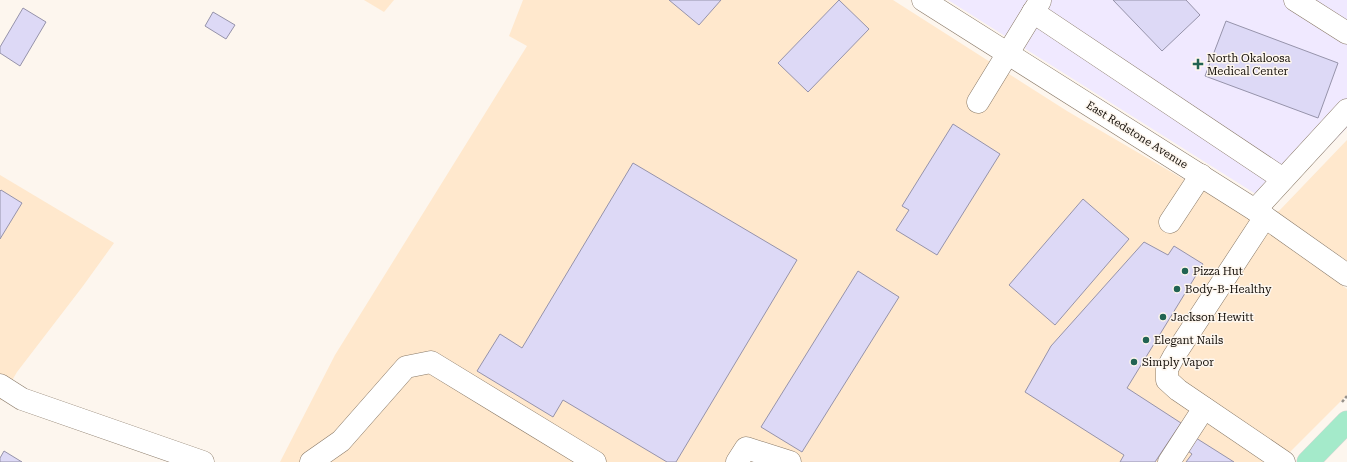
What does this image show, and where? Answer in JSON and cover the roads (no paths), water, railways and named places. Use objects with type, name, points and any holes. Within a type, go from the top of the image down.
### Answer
[{"type":"main road","points":[[1308,462],[1347,422]]},
{"type":"street","name":"East Redstone Avenue","points":[[923,0],[1260,214],[1347,275]]},
{"type":"street","points":[[1295,0],[1347,33]]},
{"type":"street","points":[[978,102],[1037,6],[1283,180]]},
{"type":"street","points":[[1284,462],[1178,390],[1167,380],[1167,369],[1260,214],[1283,180],[1347,110]]},
{"type":"street","points":[[1170,222],[1201,176]]},
{"type":"street","points":[[311,462],[341,441],[406,367],[431,362],[595,462]]},
{"type":"street","points":[[0,385],[22,399],[203,462]]},
{"type":"street","points":[[1168,462],[1204,408]]},
{"type":"street","points":[[737,462],[746,448],[790,462]]},
{"type":"place","name":"North Okaloosa Medical Center","points":[[1198,64]]},
{"type":"place","name":"Pizza Hut","points":[[1185,271]]},
{"type":"place","name":"Body-B-Healthy","points":[[1177,289]]},
{"type":"place","name":"Jackson Hewitt","points":[[1163,317]]},
{"type":"place","name":"Elegant Nails","points":[[1146,340]]},
{"type":"place","name":"Simply Vapor","points":[[1134,362]]}]
